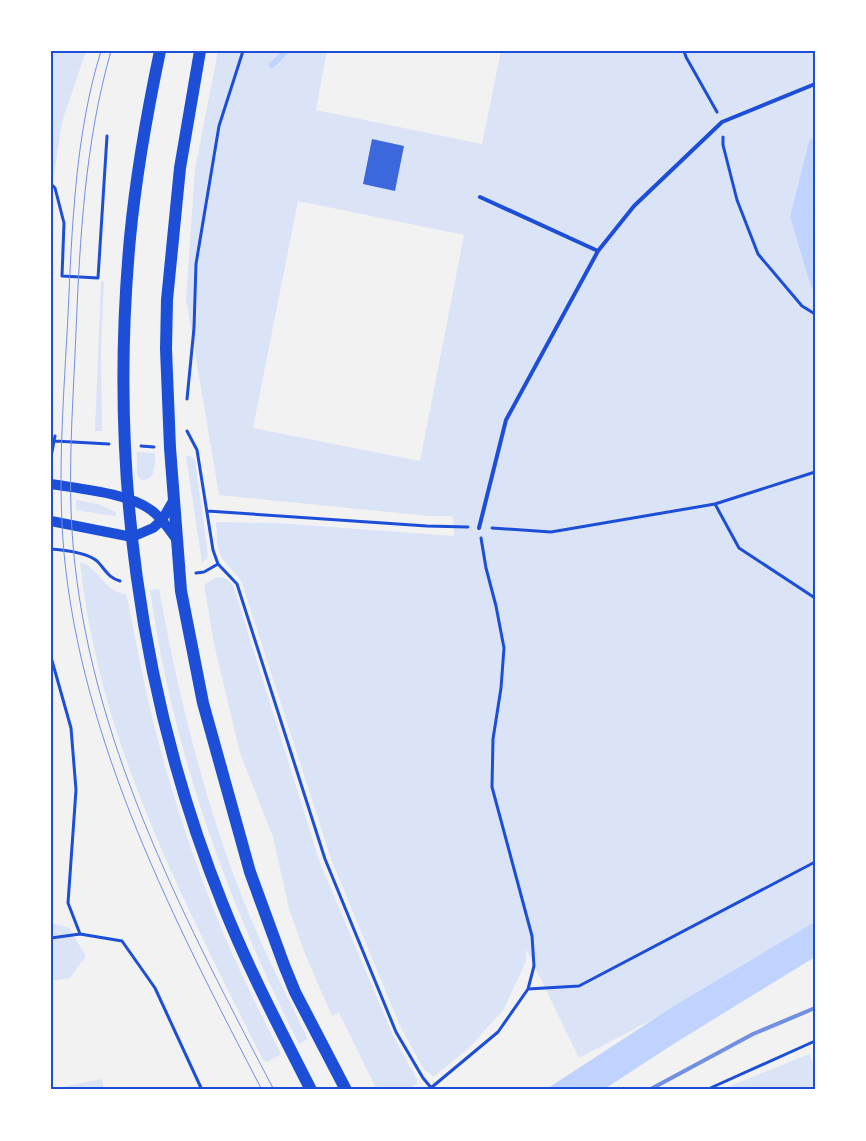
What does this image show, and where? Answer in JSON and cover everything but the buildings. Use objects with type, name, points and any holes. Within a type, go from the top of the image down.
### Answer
[{"type":"main road","points":[[160,51],[138,171],[130,235],[125,301],[124,445],[132,537],[144,624],[151,662],[178,775],[223,904],[248,965],[311,1090]]},
{"type":"main road","points":[[200,51],[180,168],[167,300],[166,359],[173,501],[181,591],[203,703],[250,872],[284,965],[346,1090]]},
{"type":"main road","points":[[51,484],[128,499],[143,505],[162,520],[176,539]]},
{"type":"main road","points":[[51,521],[132,537],[153,528],[162,520],[173,501]]},
{"type":"lane","points":[[480,528],[506,420],[598,250],[634,206],[722,122],[815,84]]},
{"type":"lane","points":[[480,197],[598,250]]},
{"type":"path","points":[[186,404],[194,328],[198,254],[219,126],[243,51]]},
{"type":"path","points":[[684,51],[722,122],[723,145],[737,200],[758,254],[802,306],[815,314]]},
{"type":"path","points":[[51,184],[55,188],[64,223],[62,276],[98,278],[108,136]]},
{"type":"path","points":[[186,422],[197,450],[213,550],[218,564],[237,584],[325,859],[396,1032],[422,1078],[432,1088]]},
{"type":"path","points":[[78,435],[78,441]]},
{"type":"path","points":[[51,457],[55,436]]},
{"type":"path","points":[[207,510],[426,526],[551,532],[715,504],[815,472]]},
{"type":"path","points":[[715,504],[739,548],[815,598]]},
{"type":"path","points":[[425,1090],[432,1088],[498,1032],[528,988],[534,966],[532,936],[492,787],[492,739],[501,688],[504,648],[486,568],[480,528]]},
{"type":"path","points":[[51,657],[71,728],[76,790],[68,903],[80,934]]},
{"type":"path","points":[[528,988],[579,986],[815,862]]},
{"type":"path","points":[[51,938],[80,934],[122,940],[156,988],[202,1090]]},
{"type":"path","points":[[706,1090],[815,1041]]},
{"type":"shaded area","points":[[51,51],[86,51],[62,122],[51,196]]},
{"type":"shaded area","points":[[218,51],[327,51],[316,110],[482,144],[501,51],[815,51],[815,135],[809,141],[790,217],[811,287],[815,289],[815,934],[579,1058],[526,949],[526,961],[504,1009],[469,1048],[436,1075],[433,1076],[424,1070],[400,1026],[331,859],[242,583],[220,554],[216,522],[277,523],[454,536],[453,516],[429,516],[219,495],[186,299],[195,169]],"holes":[[[298,201],[464,235],[420,461],[253,428]]]},
{"type":"shaded area","points":[[101,281],[104,281],[101,351],[102,431],[95,431]]},
{"type":"shaded area","points":[[137,452],[155,453],[154,471],[147,479],[142,480],[137,475]]},
{"type":"shaded area","points":[[186,456],[190,456],[195,460],[208,555],[207,559],[202,563]]},
{"type":"shaded area","points":[[76,500],[98,504],[116,512],[116,516],[76,510]]},
{"type":"shaded area","points":[[80,562],[92,569],[107,585],[119,593],[126,594],[151,714],[182,823],[227,942],[281,1054],[267,1062],[263,1060],[175,880],[125,757],[105,694],[90,629]]},
{"type":"shaded area","points":[[222,577],[233,585],[320,863],[395,1040],[417,1079],[417,1084],[407,1090],[377,1090],[339,1013],[332,1016],[305,954],[289,909],[273,837],[240,753],[214,644],[204,585],[215,578]]},
{"type":"shaded area","points":[[159,589],[175,671],[195,753],[219,833],[248,912],[269,960],[308,1039],[299,1044],[248,935],[206,823],[188,766],[172,708],[150,590]]},
{"type":"shaded area","points":[[51,923],[69,928],[86,956],[70,978],[51,981]]},
{"type":"shaded area","points":[[809,1054],[815,1068],[815,1090],[720,1090]]},
{"type":"shaded area","points":[[102,1079],[104,1090],[51,1090],[51,1089]]},
{"type":"water","points":[[815,135],[815,289],[811,287],[790,217],[809,141]]},
{"type":"water","points":[[815,922],[815,957],[675,1043],[603,1090],[545,1090],[674,1006]]},
{"type":"waterway","points":[[272,65],[286,51]]},
{"type":"tram line","points":[[101,51],[85,115],[76,182],[63,404],[62,523],[64,553],[74,624],[90,694],[112,763],[137,830],[197,962],[262,1090]]},
{"type":"tram line","points":[[111,51],[95,120],[82,225],[71,448],[72,536],[75,565],[86,635],[103,703],[124,770],[178,901],[274,1090]]},
{"type":"railway","points":[[649,1090],[753,1034],[815,1008]]}]
